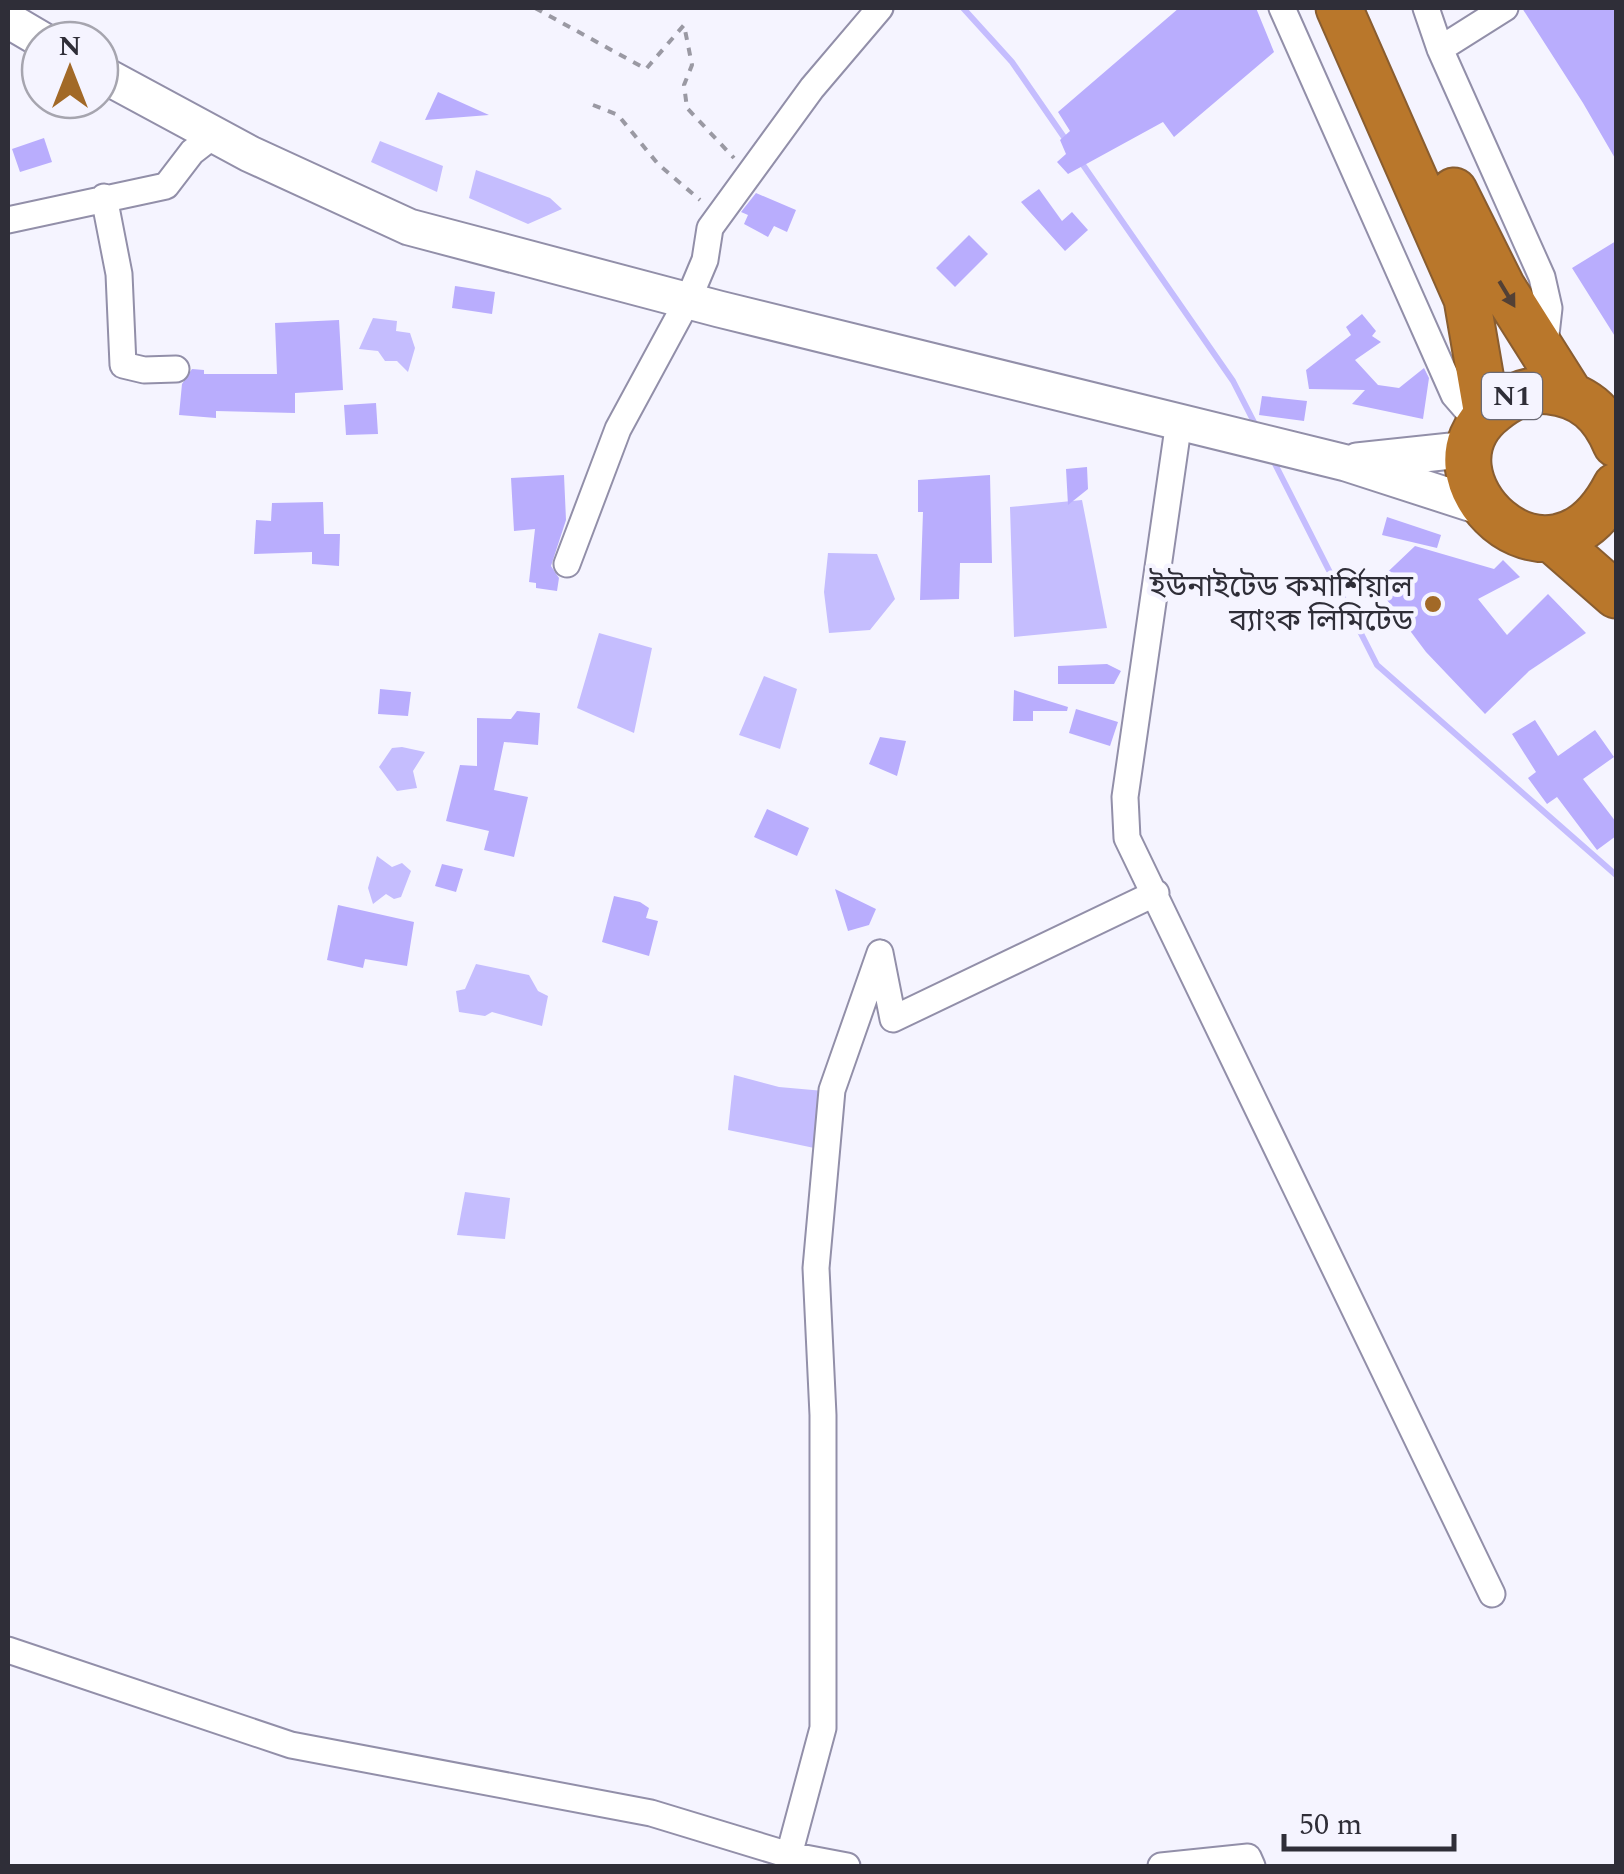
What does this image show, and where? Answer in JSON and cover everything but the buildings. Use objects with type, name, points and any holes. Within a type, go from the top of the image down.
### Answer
[{"type":"highway","name":"N1","points":[[1339,8],[1449,214],[1502,287],[1568,393]]},
{"type":"highway","name":"N1","points":[[1371,8],[1449,214],[1467,299],[1479,430],[1470,479],[1482,507]]},
{"type":"highway","name":"N1","points":[[1479,430],[1510,397],[1539,389],[1568,393],[1591,405],[1608,423],[1616,444]]},
{"type":"highway","points":[[1482,507],[1501,526],[1526,537],[1552,539],[1580,530],[1602,512],[1616,487]]},
{"type":"highway","points":[[1552,539],[1616,595]]},
{"type":"main road","points":[[120,84],[376,216],[409,227],[1346,462],[1482,507]]},
{"type":"main road","points":[[1346,462],[1479,430]]},
{"type":"street","points":[[568,564],[618,429],[689,298],[705,260],[710,228],[746,174],[880,8]]},
{"type":"street","points":[[1282,8],[1454,394],[1479,430]]},
{"type":"street","points":[[1426,8],[1440,49],[1542,278],[1549,308],[1544,352]]},
{"type":"street","points":[[1440,49],[1505,8]]},
{"type":"street","points":[[8,220],[166,186],[192,152],[214,135]]},
{"type":"street","points":[[104,197],[119,274],[123,365],[176,368]]},
{"type":"street","points":[[1179,421],[1123,820],[1127,838],[1492,1594]]},
{"type":"street","points":[[787,1861],[823,1728],[823,1415],[816,1268],[832,1090],[880,954],[892,1019],[1156,892]]},
{"type":"street","points":[[8,1650],[291,1744],[651,1813],[787,1861],[847,1866]]},
{"type":"street","points":[[1162,1866],[1248,1858],[1252,1866]]},
{"type":"path","points":[[535,8],[646,68],[684,25],[692,65],[684,85],[687,108],[746,174]]},
{"type":"path","points":[[594,105],[618,116],[658,164],[718,218]]},
{"type":"shaded area","points":[[380,141],[443,166],[437,192],[371,162]]},
{"type":"shaded area","points":[[476,170],[550,198],[562,209],[528,224],[469,198]]},
{"type":"shaded area","points":[[373,318],[397,321],[396,331],[410,333],[415,348],[408,372],[397,361],[385,361],[378,351],[359,349]]},
{"type":"shaded area","points":[[1082,500],[1107,628],[1014,637],[1010,507]]},
{"type":"shaded area","points":[[828,553],[877,554],[895,599],[870,630],[829,633],[824,592]]},
{"type":"shaded area","points":[[599,633],[652,648],[634,733],[577,708]]},
{"type":"shaded area","points":[[764,676],[797,689],[780,749],[739,735]]},
{"type":"shaded area","points":[[392,748],[425,752],[413,771],[417,788],[397,791],[379,767]]},
{"type":"shaded area","points":[[377,856],[392,867],[402,863],[411,871],[401,897],[394,899],[386,894],[373,904],[368,888]]},
{"type":"shaded area","points":[[476,964],[529,975],[538,991],[548,996],[542,1026],[492,1012],[485,1016],[459,1012],[456,991],[465,989]]},
{"type":"shaded area","points":[[734,1075],[779,1087],[824,1091],[819,1149],[728,1130]]},
{"type":"shaded area","points":[[465,1192],[510,1198],[505,1239],[457,1235]]},
{"type":"waterway","points":[[963,8],[1012,62],[1068,143]]},
{"type":"waterway","points":[[1081,162],[1233,381],[1256,426]]},
{"type":"waterway","points":[[1273,460],[1377,665],[1616,875]]},
{"type":"place","name":"ইউনাইটেড কমার্শিয়াল ব্যাংক লিমিটেড","points":[[1433,604]]}]
